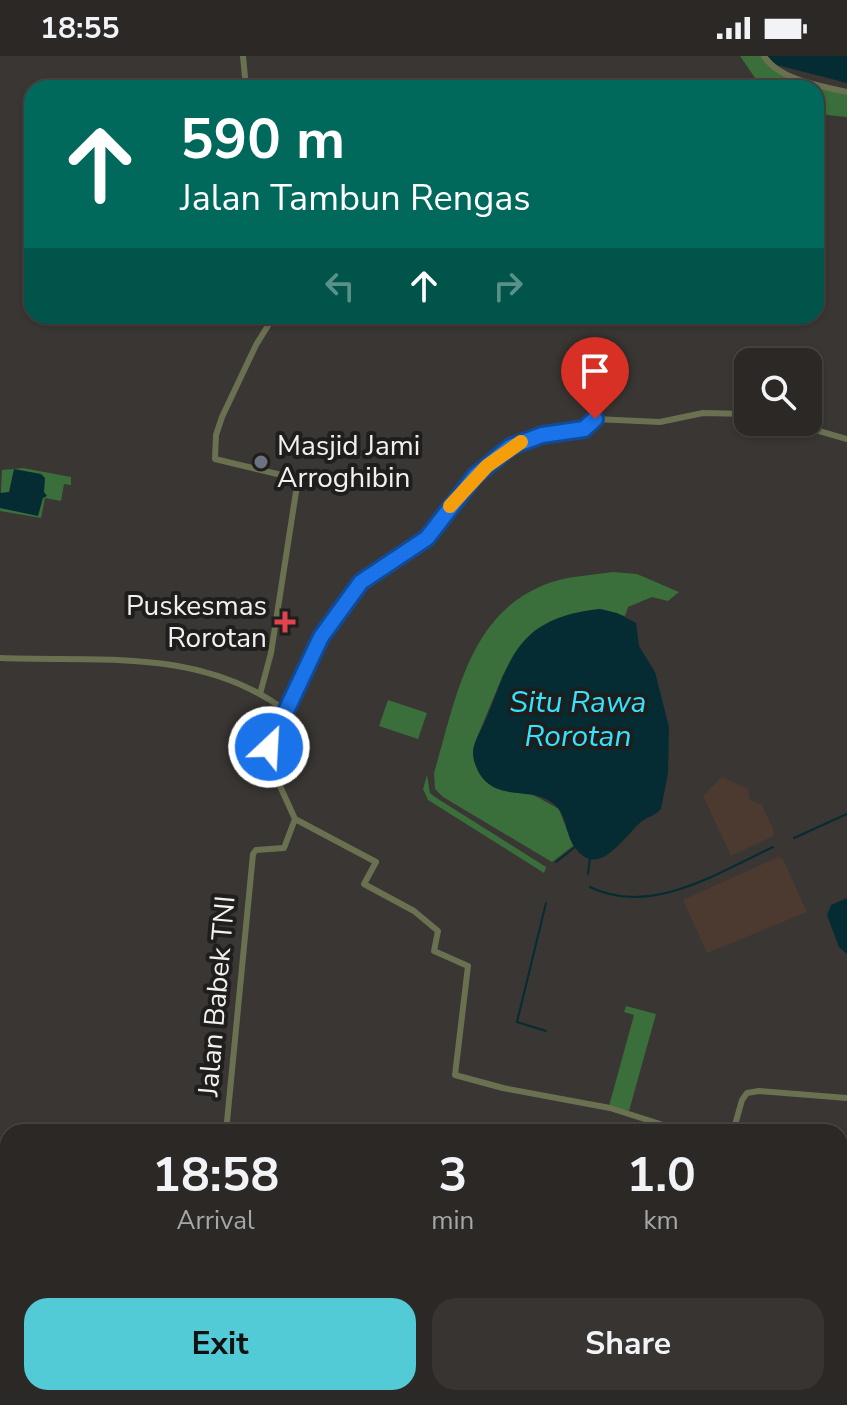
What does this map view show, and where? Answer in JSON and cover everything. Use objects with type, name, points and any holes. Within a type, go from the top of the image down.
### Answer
[{"type":"street","points":[[243,56],[245,80]]},
{"type":"street","points":[[764,56],[770,65],[805,80]]},
{"type":"street","points":[[824,85],[847,92]]},
{"type":"street","points":[[260,694],[271,653],[298,479],[215,459],[215,453],[216,435],[228,403],[269,324]]},
{"type":"street","points":[[660,1124],[610,1108],[516,1091],[454,1074],[468,966],[434,951],[438,931],[419,914],[364,884],[375,861],[295,819],[268,753],[272,735],[325,629],[356,587],[377,569],[430,535],[475,476],[510,447],[528,439],[584,429],[595,419],[660,422],[703,413],[734,414]]},
{"type":"street","points":[[822,432],[847,439]]},
{"type":"street","points":[[0,658],[158,663],[223,675],[286,711]]},
{"type":"street","name":"Jalan Babek TNI","points":[[227,1124],[251,863],[254,851],[284,848],[295,819]]},
{"type":"street","points":[[735,1124],[747,1093],[759,1091],[847,1098]]},
{"type":"shaded area","points":[[722,777],[748,789],[750,800],[762,805],[774,831],[773,836],[731,856],[703,796]]},
{"type":"shaded area","points":[[778,857],[783,859],[807,912],[707,953],[683,900]]},
{"type":"green space","points":[[740,56],[764,56],[784,73],[807,80],[756,80]]},
{"type":"green space","points":[[824,85],[847,92],[847,117],[824,115]]},
{"type":"green space","points":[[23,468],[71,477],[71,485],[64,484],[61,501],[45,498],[41,518],[0,511],[2,470]]},
{"type":"green space","points":[[613,572],[637,574],[679,592],[668,601],[652,597],[628,607],[625,616],[600,609],[582,612],[520,647],[503,675],[473,751],[475,763],[559,809],[573,846],[552,862],[443,797],[435,789],[434,773],[470,661],[501,613],[524,595],[552,582]]},
{"type":"green space","points":[[388,700],[427,713],[418,739],[379,726]]},
{"type":"green space","points":[[427,775],[430,793],[546,867],[544,873],[428,800],[423,789]]},
{"type":"green space","points":[[626,1006],[656,1014],[629,1111],[609,1106],[634,1015],[624,1012]]},
{"type":"water","points":[[766,56],[847,56],[847,83],[777,65]]},
{"type":"water","points":[[14,469],[41,474],[45,478],[44,492],[47,496],[43,498],[38,516],[0,508],[0,493],[9,492]]},
{"type":"water","name":"Situ Rawa Rorotan","points":[[600,609],[617,613],[636,623],[639,646],[655,672],[669,727],[668,773],[661,809],[641,822],[610,853],[592,859],[583,856],[574,846],[563,816],[548,800],[508,792],[489,784],[478,771],[473,749],[504,674],[522,643],[538,628],[555,620]]},
{"type":"water","points":[[847,898],[847,954],[839,947],[827,915],[831,905]]},
{"type":"waterway","points":[[794,838],[847,814]]},
{"type":"waterway","points":[[556,862],[575,847]]},
{"type":"waterway","points":[[590,887],[613,895],[636,897],[660,894],[708,879],[773,847]]},
{"type":"waterway","points":[[588,874],[590,858]]},
{"type":"waterway","points":[[546,903],[517,1022],[546,1031]]},
{"type":"slow traffic","points":[[450,506],[475,476],[510,447],[521,442]]},
{"type":"place","name":"Masjid Jami Arroghibin","points":[[261,462]]},
{"type":"place","name":"Puskesmas Rorotan","points":[[285,622]]},
{"type":"route","points":[[269,747],[272,735],[306,673],[321,637],[361,582],[427,538],[475,476],[510,447],[542,435],[584,429],[595,419]]}]
